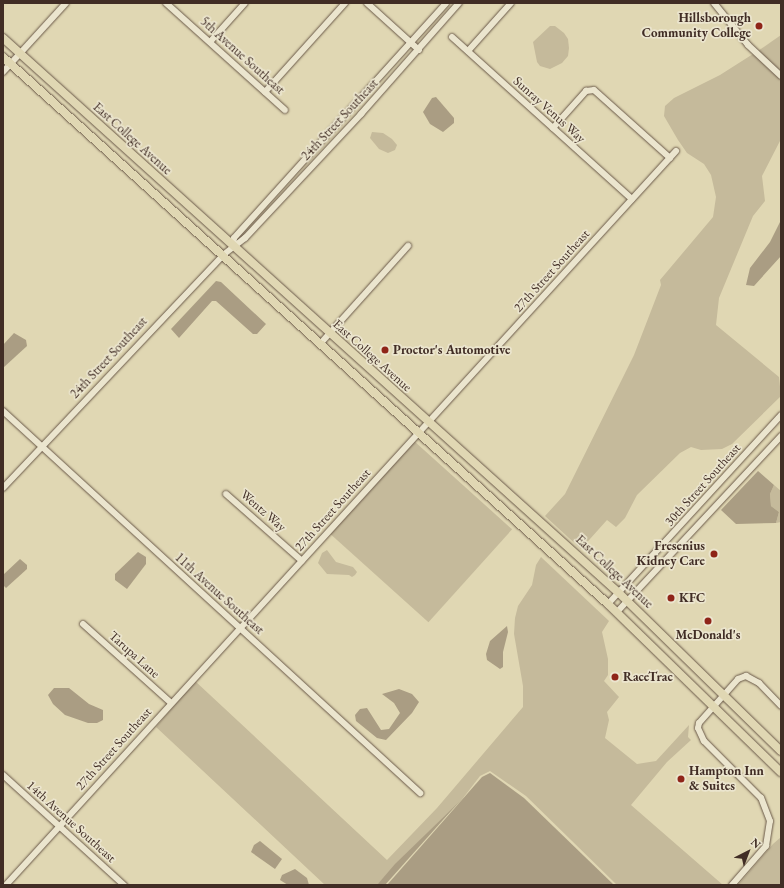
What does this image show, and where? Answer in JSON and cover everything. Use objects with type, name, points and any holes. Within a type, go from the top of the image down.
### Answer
[{"type":"main road","name":"East College Avenue","points":[[3,38],[329,334],[628,601],[781,751]]},
{"type":"main road","name":"East College Avenue","points":[[3,57],[617,612],[781,772]]},
{"type":"street","points":[[3,72],[66,3]]},
{"type":"street","name":"5th Avenue Southeast","points":[[166,3],[285,110]]},
{"type":"street","points":[[210,42],[245,3]]},
{"type":"street","points":[[265,92],[345,3]]},
{"type":"street","points":[[367,3],[419,50]]},
{"type":"street","name":"24th Street Southeast","points":[[233,246],[234,238],[446,3]]},
{"type":"street","name":"24th Street Southeast","points":[[3,488],[222,256],[233,246],[242,241],[419,50],[459,3]]},
{"type":"street","points":[[468,51],[511,3]]},
{"type":"street","points":[[714,3],[748,45],[781,76]]},
{"type":"street","name":"Sunray Venus Way","points":[[452,37],[632,199]]},
{"type":"street","points":[[553,128],[586,91],[594,90],[670,158]]},
{"type":"street","name":"27th Street Southeast","points":[[6,885],[427,422],[676,151]]},
{"type":"street","points":[[320,344],[408,246]]},
{"type":"street","name":"11th Avenue Southeast","points":[[3,411],[420,793]]},
{"type":"street","name":"30th Street Southeast","points":[[608,604],[781,415]]},
{"type":"street","name":"30th Street Southeast","points":[[617,612],[781,436]]},
{"type":"street","name":"Wentz Way","points":[[226,494],[302,560]]},
{"type":"street","name":"Tarupa Lane","points":[[83,624],[171,703]]},
{"type":"street","points":[[732,885],[766,846],[770,822],[762,798],[700,735],[699,723],[712,706],[738,679],[746,676],[759,684],[781,706]]},
{"type":"street","name":"14th Avenue Southeast","points":[[3,775],[124,885]]},
{"type":"shaded area","points":[[550,26],[555,26],[564,33],[568,39],[569,48],[568,56],[562,63],[550,69],[540,66],[537,62],[533,42]]},
{"type":"shaded area","points":[[781,35],[781,73],[758,51]]},
{"type":"shaded area","points":[[753,54],[781,80],[781,139],[762,176],[765,201],[753,216],[719,298],[716,325],[779,377],[781,396],[732,444],[722,449],[701,450],[691,447],[680,453],[637,495],[625,518],[616,527],[607,520],[581,549],[545,516],[565,494],[634,355],[661,285],[660,280],[713,217],[716,197],[711,175],[704,164],[687,153],[678,140],[664,116],[665,106],[674,98],[720,75]]},
{"type":"shaded area","points":[[436,97],[454,118],[454,123],[443,132],[430,124],[423,112],[432,98]]},
{"type":"shaded area","points":[[372,132],[383,133],[392,139],[397,145],[395,150],[388,153],[379,149],[370,138]]},
{"type":"shaded area","points":[[781,220],[781,256],[754,286],[746,285],[750,268],[770,242]]},
{"type":"shaded area","points":[[216,281],[221,282],[266,324],[257,334],[253,334],[216,301],[212,301],[179,338],[171,329]]},
{"type":"shaded area","points":[[14,333],[26,340],[27,346],[3,368],[3,345]]},
{"type":"shaded area","points":[[414,441],[512,529],[428,622],[330,534]]},
{"type":"shaded area","points":[[758,471],[774,485],[770,494],[771,506],[779,512],[776,523],[736,524],[721,510]]},
{"type":"shaded area","points":[[774,485],[781,491],[781,522],[776,523],[779,512],[771,506],[770,494]]},
{"type":"shaded area","points":[[327,550],[336,562],[353,567],[357,572],[355,575],[352,577],[349,575],[327,574],[318,563],[322,553]]},
{"type":"shaded area","points":[[138,552],[146,557],[146,564],[127,589],[115,580],[115,574]]},
{"type":"shaded area","points":[[541,557],[609,621],[602,632],[608,659],[608,675],[604,681],[619,697],[607,712],[609,720],[605,738],[637,764],[656,761],[689,725],[688,737],[691,740],[667,762],[631,805],[723,885],[617,885],[526,796],[490,771],[480,776],[460,802],[377,885],[325,885],[156,727],[195,681],[387,860],[437,808],[523,707],[523,686],[514,634],[515,618],[518,606],[532,585],[536,565]]},
{"type":"shaded area","points":[[20,559],[27,565],[27,569],[6,588],[3,585],[3,575]]},
{"type":"shaded area","points":[[507,626],[508,632],[503,652],[503,667],[500,669],[487,660],[486,654],[490,641]]},
{"type":"shaded area","points":[[54,688],[69,688],[89,704],[103,710],[103,720],[97,723],[88,723],[65,715],[53,704],[48,695]]},
{"type":"shaded area","points":[[399,689],[412,694],[419,702],[412,713],[386,740],[377,738],[356,721],[355,715],[360,709],[367,708],[381,730],[389,729],[400,713],[394,703],[382,694]]},
{"type":"shaded area","points":[[490,773],[524,798],[614,885],[387,885],[482,777]]},
{"type":"shaded area","points":[[459,802],[385,885],[377,885],[395,864]]},
{"type":"shaded area","points":[[781,837],[781,885],[738,885],[773,844]]},
{"type":"shaded area","points":[[260,841],[282,859],[275,869],[251,852],[254,845]]},
{"type":"shaded area","points":[[295,869],[307,878],[309,885],[288,885],[280,880],[282,875]]},
{"type":"place","name":"Hillsborough Community College","points":[[759,26]]},
{"type":"place","name":"Proctor's Automotive","points":[[385,350]]},
{"type":"place","name":"Fresenius Kidney Care","points":[[714,554]]},
{"type":"place","name":"KFC","points":[[671,598]]},
{"type":"place","name":"McDonald's","points":[[708,621]]},
{"type":"place","name":"RaceTrac","points":[[615,677]]},
{"type":"place","name":"Hampton Inn & Suites","points":[[681,779]]}]
